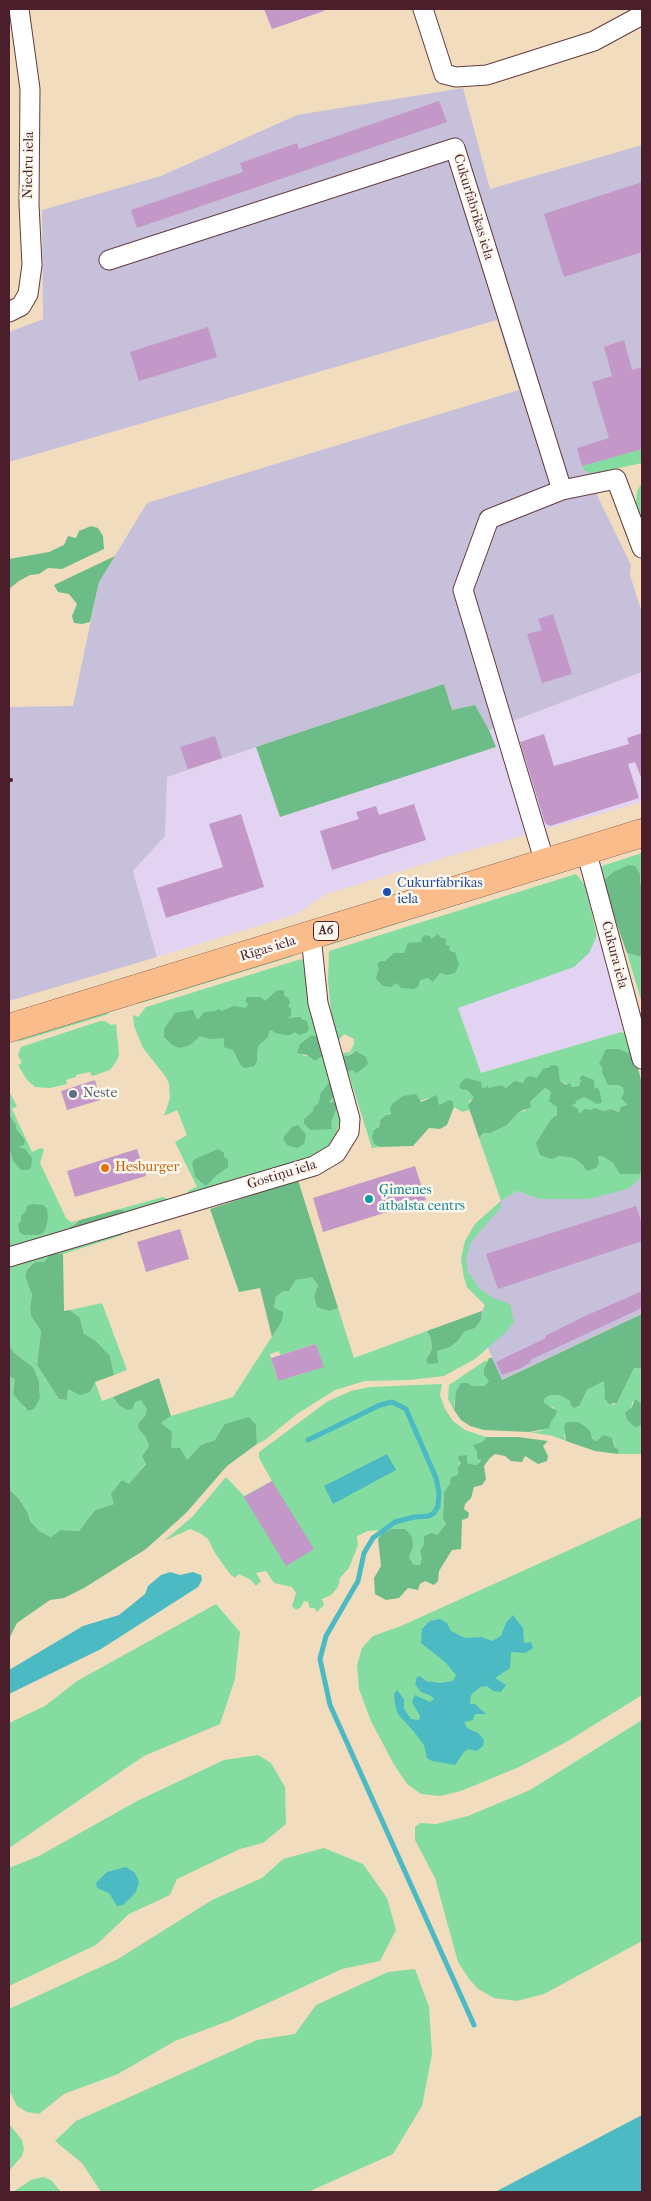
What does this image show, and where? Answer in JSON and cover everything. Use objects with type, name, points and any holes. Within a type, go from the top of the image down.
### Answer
[{"type":"highway","name":"Rīgas iela","points":[[9,1028],[642,833]]},
{"type":"street","points":[[9,13],[20,9]]},
{"type":"street","name":"Niedru iela","points":[[9,312],[21,306],[28,294],[32,265],[29,204],[30,89],[20,9]]},
{"type":"street","points":[[424,9],[444,74],[456,77],[487,75],[594,41],[642,15]]},
{"type":"street","name":"Cukurfabrikas iela","points":[[109,260],[455,148],[562,490]]},
{"type":"street","points":[[545,863],[463,590],[489,519],[562,490],[616,479],[642,548]]},
{"type":"street","name":"Cukura iela","points":[[586,850],[642,1059]]},
{"type":"street","name":"Gostiņu iela","points":[[9,1257],[314,1166],[336,1153],[349,1132],[350,1119],[318,1003],[311,936]]},
{"type":"shaded area","points":[[463,88],[490,189],[642,145],[642,452],[588,467],[598,497],[631,565],[630,575],[642,613],[642,672],[489,730],[475,705],[452,710],[444,684],[167,777],[165,836],[133,871],[157,957],[9,1001],[9,707],[73,706],[99,582],[147,503],[519,390],[497,320],[9,462],[9,332],[43,319],[42,210],[161,176],[297,115]]},
{"type":"shaded area","points":[[642,672],[642,802],[447,857],[326,894],[297,914],[157,957],[133,871],[165,836],[167,777],[256,747],[280,817],[495,747],[489,730]]},
{"type":"shaded area","points":[[596,932],[628,1034],[621,1032],[481,1073],[458,1007],[574,967],[596,938]]},
{"type":"shaded area","points":[[642,1177],[642,1314],[501,1380],[474,1314],[482,1311],[485,1305],[467,1287],[461,1259],[465,1241],[475,1224],[501,1201],[517,1191],[539,1199],[628,1189]]},
{"type":"green space","points":[[642,449],[642,463],[592,474],[585,471],[582,466]]},
{"type":"green space","points":[[642,483],[642,525],[636,503],[637,491]]},
{"type":"green space","points":[[91,526],[98,528],[103,536],[104,549],[62,569],[48,568],[39,574],[30,575],[9,589],[9,559],[49,552],[64,545],[68,536],[76,538],[79,531]]},
{"type":"green space","points":[[115,556],[99,582],[90,622],[74,623],[72,616],[77,604],[69,594],[58,592],[54,585]]},
{"type":"green space","points":[[444,684],[452,710],[475,705],[496,747],[280,817],[256,747]]},
{"type":"green space","points":[[642,853],[642,883],[640,884],[628,865],[613,872],[602,882],[599,867]]},
{"type":"green space","points":[[628,865],[635,866],[640,874],[640,884],[642,883],[642,957],[627,953],[602,882],[613,872]]},
{"type":"green space","points":[[567,869],[569,870],[326,946],[330,942]]},
{"type":"green space","points":[[576,874],[585,885],[596,932],[596,938],[589,953],[574,967],[458,1008],[481,1073],[621,1032],[628,1034],[635,1056],[602,1067],[623,1088],[629,1105],[620,1112],[611,1109],[603,1111],[593,1110],[579,1114],[570,1105],[594,1087],[585,1077],[580,1076],[579,1086],[572,1087],[560,1081],[559,1077],[541,1075],[506,1088],[501,1085],[488,1089],[467,1090],[475,1097],[469,1101],[469,1110],[462,1112],[454,1107],[453,1102],[439,1105],[438,1101],[431,1098],[386,1115],[380,1120],[374,1144],[380,1147],[372,1148],[348,1072],[358,1070],[366,1061],[363,1056],[352,1052],[348,1056],[343,1056],[342,1053],[350,1052],[354,1039],[344,1034],[338,1041],[332,1020],[328,981],[329,951]]},
{"type":"green space","points":[[438,934],[441,938],[446,939],[446,945],[450,947],[451,952],[455,952],[459,965],[455,973],[447,975],[440,973],[433,982],[428,978],[420,980],[418,987],[413,989],[401,988],[397,983],[391,987],[383,986],[379,982],[376,978],[379,968],[377,965],[380,961],[385,961],[394,953],[404,953],[408,943],[422,942],[421,939],[425,935],[430,936],[431,939]]},
{"type":"green space","points":[[627,953],[642,957],[642,1003]]},
{"type":"green space","points":[[290,954],[294,956],[138,1004],[144,1000]]},
{"type":"green space","points":[[301,959],[305,962],[319,1037],[302,1055],[318,1058],[325,1054],[341,1118],[336,1134],[329,1146],[319,1156],[186,1195],[189,1190],[197,1187],[175,1142],[187,1135],[177,1110],[164,1116],[170,1098],[169,1084],[166,1077],[143,1048],[134,1026],[133,1015],[138,1017],[146,1007]]},
{"type":"green space","points":[[276,991],[284,991],[284,995],[289,999],[290,1003],[288,1006],[291,1009],[291,1016],[286,1018],[301,1017],[301,1019],[307,1021],[309,1029],[306,1033],[299,1035],[295,1032],[290,1035],[284,1035],[275,1033],[272,1030],[269,1031],[268,1037],[259,1045],[257,1061],[254,1066],[244,1068],[233,1050],[224,1047],[224,1038],[210,1039],[200,1036],[190,1045],[180,1048],[172,1045],[164,1037],[164,1029],[175,1013],[193,1010],[196,1018],[199,1019],[204,1012],[216,1011],[218,1009],[222,1011],[234,1006],[246,1008],[248,1004],[245,1001],[247,997],[261,997],[265,1001]]},
{"type":"green space","points":[[104,1012],[109,1014],[17,1042],[24,1036]]},
{"type":"green space","points":[[105,1021],[111,1025],[116,1024],[119,1055],[110,1070],[92,1076],[90,1072],[76,1075],[76,1077],[66,1080],[67,1084],[50,1088],[35,1087],[27,1080],[18,1065],[22,1063],[18,1055],[21,1047]]},
{"type":"green space","points":[[312,1035],[319,1037],[325,1054],[315,1061],[307,1055],[297,1053],[300,1044]]},
{"type":"green space","points":[[606,1049],[619,1049],[635,1056],[642,1084],[642,1171],[639,1174],[620,1174],[613,1163],[602,1156],[598,1156],[599,1163],[596,1168],[587,1171],[574,1158],[559,1156],[552,1159],[540,1155],[536,1143],[552,1118],[557,1115],[557,1107],[549,1101],[551,1092],[545,1088],[530,1102],[531,1107],[519,1112],[507,1125],[491,1133],[484,1133],[479,1138],[468,1105],[474,1097],[467,1090],[461,1089],[459,1086],[466,1078],[481,1082],[482,1089],[488,1086],[488,1088],[501,1085],[506,1088],[515,1081],[523,1083],[530,1076],[537,1078],[544,1068],[552,1065],[558,1066],[560,1081],[566,1085],[570,1083],[572,1087],[579,1086],[581,1080],[579,1079],[582,1075],[594,1080],[594,1087],[599,1089],[602,1102],[598,1104],[584,1097],[571,1105],[578,1109],[579,1114],[585,1109],[592,1110],[594,1108],[603,1111],[611,1109],[619,1112],[621,1107],[628,1105],[621,1098],[624,1093],[623,1088],[618,1085],[608,1085],[602,1072],[602,1067],[599,1064]]},
{"type":"green space","points":[[356,1051],[366,1057],[368,1064],[357,1073],[352,1070],[348,1072],[343,1056],[348,1056]]},
{"type":"green space","points":[[329,1083],[332,1084],[336,1094],[329,1102],[335,1102],[338,1105],[331,1122],[332,1129],[311,1130],[304,1124],[304,1119],[313,1111],[314,1106],[318,1104],[320,1094]]},
{"type":"green space","points":[[545,1088],[551,1092],[557,1107],[557,1115],[552,1118],[546,1130],[559,1156],[575,1158],[583,1165],[598,1156],[602,1156],[613,1163],[620,1173],[639,1174],[642,1171],[642,1177],[628,1189],[588,1199],[539,1199],[517,1191],[501,1201],[479,1138],[485,1133],[491,1133],[507,1125],[519,1112],[525,1111],[530,1102]]},
{"type":"green space","points":[[9,1091],[17,1106],[12,1109],[32,1152],[41,1148],[44,1150],[40,1163],[66,1218],[71,1222],[80,1220],[73,1224],[71,1233],[9,1253]]},
{"type":"green space","points":[[416,1094],[421,1102],[437,1095],[439,1105],[450,1100],[453,1102],[454,1107],[447,1125],[440,1129],[429,1128],[413,1146],[380,1147],[374,1144],[372,1137],[374,1130],[379,1127],[380,1120],[386,1115],[391,1114],[390,1108],[393,1103],[403,1096]]},
{"type":"green space","points":[[10,1116],[16,1125],[16,1129],[25,1140],[24,1145],[18,1147],[25,1149],[32,1158],[31,1168],[27,1170],[21,1170],[13,1161],[10,1149]]},
{"type":"green space","points":[[298,1125],[306,1135],[304,1144],[297,1148],[287,1145],[283,1138],[292,1127]]},
{"type":"green space","points":[[218,1149],[224,1153],[224,1157],[228,1160],[228,1167],[206,1186],[195,1177],[192,1163],[195,1159]]},
{"type":"green space","points":[[298,1180],[338,1308],[329,1311],[317,1307],[314,1296],[318,1285],[312,1277],[296,1280],[289,1291],[283,1291],[276,1297],[274,1308],[283,1312],[282,1321],[272,1337],[260,1288],[239,1292],[210,1209]]},
{"type":"green space","points":[[163,1197],[169,1200],[119,1220],[116,1210]]},
{"type":"green space","points":[[501,1201],[501,1207],[471,1242],[466,1259],[468,1272],[480,1289],[493,1298],[510,1304],[514,1322],[505,1333],[475,1359],[444,1376],[409,1380],[365,1381],[335,1390],[297,1414],[265,1440],[257,1444],[256,1425],[201,1445],[187,1460],[171,1448],[161,1423],[171,1416],[233,1397],[282,1321],[274,1308],[276,1297],[283,1291],[289,1291],[296,1280],[312,1276],[318,1285],[314,1296],[329,1311],[338,1308],[354,1358],[427,1331],[431,1339],[432,1349],[428,1355],[436,1358],[437,1351],[450,1347],[458,1341],[464,1332],[475,1328],[481,1320],[485,1305],[467,1287],[461,1259],[465,1241],[475,1224]],"holes":[[[316,1344],[323,1367],[288,1378],[287,1376],[277,1379],[270,1354],[279,1351],[280,1355]]]},
{"type":"green space","points":[[32,1204],[43,1205],[47,1209],[46,1228],[43,1233],[38,1235],[24,1235],[19,1232],[18,1224],[27,1206]]},
{"type":"green space","points":[[116,1210],[123,1210],[124,1214],[71,1233],[68,1229],[80,1220]]},
{"type":"green space","points":[[121,1232],[123,1235],[63,1254],[51,1253],[44,1262],[35,1262],[27,1268],[25,1277],[32,1295],[31,1316],[41,1331],[37,1365],[59,1399],[67,1400],[68,1389],[95,1382],[102,1401],[113,1397],[118,1404],[141,1399],[148,1409],[145,1416],[139,1422],[149,1446],[142,1456],[146,1463],[114,1504],[95,1510],[79,1531],[60,1530],[51,1537],[39,1531],[30,1521],[28,1513],[19,1499],[9,1489],[9,1376],[16,1379],[13,1394],[25,1409],[40,1398],[39,1381],[33,1367],[14,1353],[9,1345],[9,1262]]},
{"type":"green space","points":[[51,1253],[63,1254],[64,1311],[70,1310],[80,1318],[84,1334],[95,1340],[110,1356],[114,1375],[95,1382],[90,1392],[80,1395],[68,1389],[67,1400],[59,1399],[37,1365],[41,1331],[31,1316],[32,1295],[25,1277],[27,1269],[35,1262],[44,1262]]},
{"type":"green space","points":[[102,1303],[127,1370],[114,1375],[110,1356],[95,1340],[84,1334],[80,1318],[70,1310]]},
{"type":"green space","points":[[482,1311],[481,1320],[475,1328],[464,1332],[458,1341],[450,1347],[437,1351],[438,1363],[428,1364],[426,1360],[432,1349],[431,1339],[427,1331]]},
{"type":"green space","points":[[642,1314],[642,1368],[634,1368],[617,1403],[609,1404],[605,1399],[604,1381],[587,1390],[580,1405],[575,1408],[571,1406],[570,1401],[559,1395],[551,1395],[545,1398],[544,1403],[557,1411],[549,1428],[529,1432],[484,1430],[470,1426],[461,1420],[454,1410],[456,1392],[461,1383],[468,1383],[472,1386],[484,1386],[489,1381],[484,1375],[484,1369],[489,1358],[492,1358],[502,1380]]},
{"type":"green space","points":[[9,1345],[14,1353],[33,1367],[39,1381],[40,1398],[34,1409],[28,1411],[13,1394],[15,1379],[9,1376]]},
{"type":"green space","points":[[486,1360],[487,1364],[484,1369],[489,1381],[484,1386],[472,1386],[468,1383],[456,1396],[454,1410],[448,1399],[449,1385]]},
{"type":"green space","points":[[634,1368],[642,1368],[642,1404],[633,1401],[627,1420],[635,1426],[642,1425],[642,1454],[618,1454],[619,1449],[615,1448],[614,1441],[599,1438],[597,1441],[566,1431],[564,1435],[566,1441],[553,1436],[529,1432],[541,1431],[556,1415],[553,1407],[546,1406],[544,1403],[545,1398],[551,1395],[559,1395],[570,1401],[575,1408],[580,1405],[587,1390],[604,1381],[606,1384],[604,1389],[612,1405],[617,1403]]},
{"type":"green space","points":[[159,1378],[171,1416],[161,1423],[172,1432],[171,1448],[180,1448],[187,1460],[201,1445],[215,1440],[225,1424],[249,1417],[256,1425],[257,1444],[227,1466],[186,1513],[146,1549],[84,1588],[64,1598],[50,1600],[17,1623],[9,1639],[9,1489],[19,1499],[28,1513],[30,1521],[39,1531],[51,1537],[60,1530],[79,1531],[95,1510],[114,1504],[111,1494],[122,1480],[129,1484],[146,1464],[142,1456],[149,1446],[145,1436],[138,1428],[139,1422],[145,1416],[147,1409],[141,1400],[135,1402],[132,1409],[127,1410],[118,1404],[113,1397]]},
{"type":"green space","points":[[442,1384],[440,1395],[445,1409],[453,1421],[465,1430],[486,1437],[478,1452],[481,1459],[479,1463],[476,1465],[467,1463],[465,1459],[461,1462],[458,1467],[458,1475],[444,1492],[443,1519],[446,1524],[437,1535],[424,1536],[424,1544],[420,1551],[422,1558],[420,1565],[414,1565],[409,1557],[413,1547],[405,1529],[368,1531],[357,1536],[358,1545],[349,1568],[340,1578],[338,1587],[331,1595],[322,1599],[324,1605],[317,1612],[314,1608],[310,1608],[308,1602],[304,1601],[301,1607],[296,1610],[292,1606],[296,1593],[292,1587],[274,1583],[266,1571],[256,1573],[261,1581],[256,1586],[251,1580],[239,1574],[235,1578],[215,1553],[208,1539],[200,1533],[190,1529],[164,1541],[193,1516],[226,1477],[244,1496],[272,1481],[259,1458],[259,1452],[328,1401],[351,1391],[370,1387]]},
{"type":"green space","points":[[635,1399],[642,1404],[642,1425],[635,1427],[627,1420],[625,1413],[632,1407]]},
{"type":"green space","points":[[567,1422],[578,1422],[585,1426],[590,1431],[592,1439],[596,1441],[604,1435],[612,1438],[615,1448],[619,1449],[618,1454],[595,1451],[566,1441],[564,1426]]},
{"type":"green space","points":[[486,1437],[518,1437],[548,1441],[543,1446],[548,1456],[547,1461],[538,1464],[525,1456],[522,1462],[511,1461],[505,1456],[495,1454],[484,1466],[486,1479],[482,1485],[474,1487],[471,1498],[465,1504],[464,1509],[469,1513],[468,1518],[462,1520],[461,1549],[452,1550],[439,1571],[438,1581],[434,1585],[425,1581],[420,1584],[418,1590],[408,1588],[399,1598],[386,1600],[375,1594],[374,1578],[381,1566],[378,1539],[383,1533],[391,1529],[405,1529],[412,1537],[413,1547],[409,1557],[414,1565],[420,1565],[422,1558],[420,1551],[424,1544],[424,1536],[432,1533],[437,1535],[446,1524],[443,1519],[444,1492],[450,1484],[451,1477],[458,1475],[458,1467],[461,1463],[458,1458],[459,1456],[467,1455],[467,1463],[476,1465],[479,1463],[481,1460],[477,1458],[477,1452],[473,1445],[483,1442]]},
{"type":"green space","points":[[642,1517],[642,1695],[568,1741],[519,1767],[461,1791],[440,1796],[421,1794],[407,1784],[393,1763],[371,1721],[359,1689],[357,1665],[362,1648],[373,1636],[401,1626]]},
{"type":"green space","points":[[216,1604],[240,1632],[235,1679],[220,1724],[144,1756],[9,1848],[9,1723],[45,1706],[77,1681]]},
{"type":"green space","points":[[642,1720],[642,1941],[544,1994],[517,2001],[494,1998],[478,1989],[458,1962],[435,1878],[415,1840],[415,1827],[420,1823],[436,1824],[468,1816],[530,1790]]},
{"type":"green space","points":[[258,1755],[271,1763],[285,1787],[286,1824],[263,1843],[240,1849],[177,1879],[170,1895],[129,1914],[96,1945],[9,1986],[9,1868],[39,1856],[137,1801],[224,1760]]},
{"type":"green space","points":[[324,1848],[363,1864],[387,1898],[396,1930],[380,1961],[342,1969],[231,2020],[175,2041],[118,2074],[64,2094],[39,2114],[27,2112],[17,2106],[9,2090],[9,2009],[118,1959],[212,1900],[262,1878],[283,1859]]},
{"type":"green space","points":[[415,1969],[429,2007],[432,2054],[422,2106],[393,2154],[308,2192],[101,2192],[82,2163],[55,2141],[76,2121],[257,2040],[295,2034],[316,2005],[388,1972]]},
{"type":"green space","points":[[9,2124],[22,2140],[24,2149],[22,2156],[9,2171]]},
{"type":"green space","points":[[43,2177],[51,2180],[61,2192],[13,2192],[31,2180]]},
{"type":"water","points":[[387,1454],[396,1470],[333,1504],[324,1486]]},
{"type":"water","points":[[170,1572],[180,1575],[193,1572],[201,1575],[202,1580],[198,1587],[101,1649],[9,1694],[9,1670],[83,1626],[119,1615],[145,1594],[148,1586],[161,1575]]},
{"type":"water","points":[[513,1615],[523,1628],[524,1643],[531,1642],[533,1648],[525,1653],[511,1652],[510,1668],[495,1678],[506,1685],[501,1692],[493,1691],[487,1686],[480,1687],[471,1695],[470,1704],[475,1704],[486,1714],[475,1714],[473,1720],[464,1722],[467,1728],[478,1733],[484,1740],[483,1746],[477,1751],[468,1749],[455,1765],[432,1761],[427,1758],[424,1745],[398,1714],[394,1694],[397,1690],[404,1699],[404,1709],[411,1719],[419,1720],[420,1716],[412,1702],[415,1695],[430,1702],[434,1699],[421,1692],[415,1684],[417,1677],[420,1676],[426,1681],[440,1683],[453,1681],[456,1675],[445,1662],[421,1643],[422,1629],[430,1621],[440,1619],[447,1623],[451,1631],[465,1638],[481,1637],[492,1641],[501,1636],[506,1623]]},
{"type":"water","points":[[126,1867],[135,1873],[139,1882],[136,1892],[123,1905],[117,1906],[109,1893],[97,1888],[96,1883],[107,1872]]},
{"type":"water","points":[[642,2115],[642,2192],[495,2192]]},
{"type":"building","points":[[264,9],[323,9],[324,11],[272,29]]},
{"type":"building","points":[[439,101],[447,122],[137,228],[131,210],[243,172],[240,163],[297,143],[299,149]]},
{"type":"building","points":[[642,182],[642,252],[564,277],[544,214]]},
{"type":"building","points":[[208,327],[217,357],[139,381],[130,352]]},
{"type":"building","points":[[624,340],[632,370],[642,367],[642,449],[582,466],[577,448],[609,438],[592,382],[612,376],[604,347]]},
{"type":"building","points":[[553,614],[572,674],[542,683],[527,634],[542,630],[538,619]]},
{"type":"building","points":[[642,733],[642,776],[635,762],[628,764],[639,798],[550,826],[545,823],[520,742],[544,734],[554,766],[629,744],[627,738]]},
{"type":"building","points":[[215,736],[222,758],[188,769],[180,747]]},
{"type":"building","points":[[414,804],[426,840],[332,870],[320,831],[359,819],[356,812],[376,806],[379,815]]},
{"type":"building","points":[[241,814],[264,887],[166,918],[157,888],[223,867],[209,824]]},
{"type":"building","points":[[95,1080],[100,1100],[67,1110],[61,1091]]},
{"type":"building","points":[[137,1149],[146,1176],[75,1197],[67,1171]]},
{"type":"building","name":"Ģimenes atbalsta centrs","points":[[415,1166],[426,1200],[323,1232],[313,1198]]},
{"type":"building","points":[[636,1206],[642,1223],[642,1241],[498,1289],[486,1254]]},
{"type":"building","points":[[180,1229],[189,1259],[146,1272],[137,1242]]},
{"type":"building","points":[[642,1291],[642,1308],[530,1360],[531,1362],[521,1368],[502,1375],[496,1362],[546,1338],[545,1336],[583,1317]]},
{"type":"building","points":[[316,1344],[324,1367],[278,1381],[271,1358]]},
{"type":"building","points":[[272,1481],[314,1549],[286,1566],[244,1497]]},
{"type":"waterway","points":[[308,1440],[380,1405],[392,1402],[406,1409],[436,1478],[439,1492],[438,1506],[434,1513],[429,1516],[414,1517],[395,1522],[373,1538],[364,1553],[358,1581],[326,1636],[320,1659],[330,1705],[474,2025]]},
{"type":"place","name":"Cukurfabrikas iela","points":[[387,892]]},
{"type":"place","name":"Neste","points":[[73,1094]]},
{"type":"place","name":"Hesburger","points":[[105,1168]]},
{"type":"place","name":"Ģimenes atbalsta centrs","points":[[369,1199]]}]
